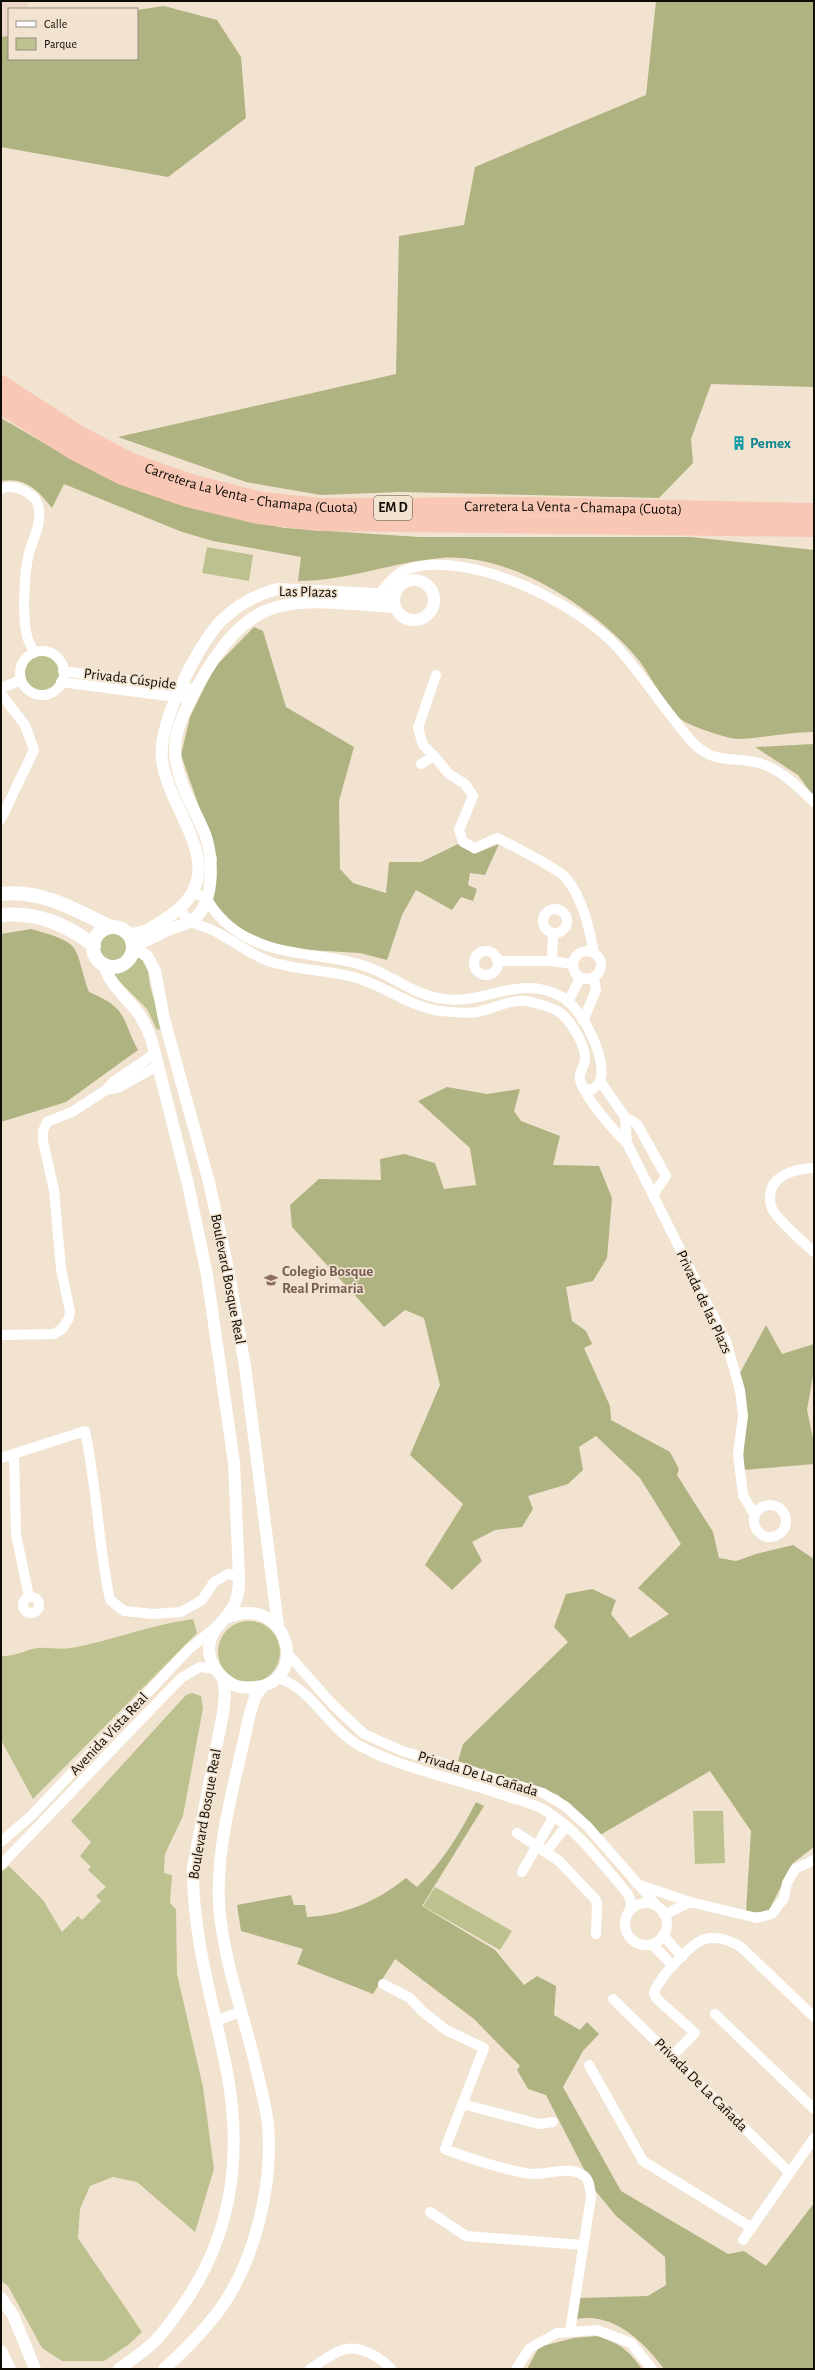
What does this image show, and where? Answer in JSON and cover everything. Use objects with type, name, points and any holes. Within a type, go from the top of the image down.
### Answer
[{"type":"highway","name":"Carretera La Venta - Chamapa (Cuota)","points":[[1,384],[80,435],[131,462],[191,483],[262,501],[321,507],[535,506],[814,512]]},
{"type":"highway","name":"Carretera La Venta - Chamapa (Cuota)","points":[[1,405],[72,450],[122,476],[188,498],[258,515],[318,522],[814,528]]},
{"type":"highway","points":[[721,509],[814,503]]},
{"type":"main road","points":[[1,894],[36,895],[57,902],[110,927],[120,928],[131,942],[126,962],[115,966],[104,964],[96,956],[94,946],[97,936],[110,927]]},
{"type":"main road","points":[[1,915],[34,915],[53,921],[73,930],[94,946]]},
{"type":"street","points":[[1,489],[8,486],[20,488],[31,495],[39,508],[39,524],[29,554],[25,616],[27,636],[34,653]]},
{"type":"street","points":[[380,594],[394,577],[403,572],[435,564],[464,567],[518,582],[572,612],[618,647],[682,730],[700,749],[719,759],[755,762],[770,767],[790,780],[814,802]]},
{"type":"street","name":"Las Plazas","points":[[192,894],[198,872],[197,850],[168,784],[162,759],[165,730],[180,691],[199,652],[217,626],[243,603],[260,594],[277,589],[380,594],[395,601],[292,602],[258,613],[233,634],[222,646],[194,694],[181,721],[174,748],[179,777],[208,846],[211,871],[207,898]]},
{"type":"street","points":[[47,652],[58,659],[63,671],[62,682],[51,693],[37,695],[30,692],[21,680],[20,674],[23,661],[34,653],[47,652]]},
{"type":"street","name":"Privada Cúspide","points":[[63,671],[194,694]]},
{"type":"street","points":[[436,676],[418,728],[423,745],[449,774],[465,784],[473,796],[459,830],[464,842],[476,848],[497,838],[566,877],[581,903],[589,928],[594,953],[600,959],[601,968],[594,978],[584,980],[574,972],[572,964]]},
{"type":"street","points":[[1,688],[21,680]]},
{"type":"street","name":"Privada Cúspide","points":[[62,682],[180,691]]},
{"type":"street","points":[[1,694],[25,725],[34,750],[1,819]]},
{"type":"street","points":[[421,764],[434,756]]},
{"type":"street","points":[[131,942],[181,908],[192,894],[199,894],[207,898],[218,915],[245,936],[288,952],[342,960],[360,965],[418,993],[444,999],[470,1000],[516,987],[544,990],[563,997],[583,1021],[593,1038],[601,1061],[600,1081],[625,1116],[637,1124],[666,1176],[653,1195]]},
{"type":"street","points":[[131,942],[147,942],[170,929],[189,922],[201,912],[207,898]]},
{"type":"street","points":[[181,908],[189,922],[218,932],[249,952],[267,960],[281,965],[338,972],[369,982],[410,1002],[439,1011],[475,1012],[517,1002],[534,1002],[562,1014],[580,1040],[585,1059],[579,1079],[583,1088],[592,1090],[600,1081]]},
{"type":"street","points":[[572,964],[580,953],[589,928]]},
{"type":"street","points":[[552,961],[553,933]]},
{"type":"street","name":"Boulevard Bosque Real","points":[[131,942],[147,956],[155,971],[164,1018],[186,1094],[217,1220],[245,1366],[278,1626]]},
{"type":"street","points":[[580,953],[594,953]]},
{"type":"street","points":[[498,961],[552,961],[572,964]]},
{"type":"street","name":"Boulevard Bosque Real","points":[[104,964],[106,974],[113,985],[145,1022],[157,1059],[198,1225],[207,1275],[234,1463],[239,1576],[239,1590],[235,1603],[221,1622]]},
{"type":"street","points":[[568,1002],[580,978]]},
{"type":"street","points":[[583,1021],[596,990],[594,978]]},
{"type":"street","points":[[1,1335],[54,1334],[62,1329],[69,1318],[70,1311],[61,1269],[54,1190],[42,1141],[43,1131],[47,1122],[72,1112],[106,1090],[112,1082],[157,1059]]},
{"type":"street","name":"Privada de las Plazs","points":[[583,1088],[612,1129],[627,1143],[726,1341],[740,1390],[743,1416],[738,1455],[743,1495],[755,1516]]},
{"type":"street","points":[[612,1129],[625,1116]]},
{"type":"street","name":"Privada de las Plazs","points":[[625,1116],[627,1143]]},
{"type":"street","points":[[814,1168],[801,1169],[780,1177],[773,1184],[770,1195],[774,1212],[814,1252]]},
{"type":"street","points":[[198,1225],[217,1220]]},
{"type":"street","points":[[1,1458],[85,1430],[91,1458],[106,1580],[110,1600],[124,1610],[154,1614],[181,1612],[202,1600],[214,1582],[228,1574],[239,1576]]},
{"type":"street","points":[[14,1454],[16,1534],[29,1597]]},
{"type":"street","points":[[252,1613],[269,1619],[278,1626],[286,1639],[288,1654],[285,1667],[277,1678],[262,1687],[248,1688],[236,1686],[219,1674],[209,1650],[211,1638],[221,1622],[234,1614],[252,1613]]},
{"type":"street","name":"Avenida Vista Real","points":[[1,1842],[32,1815],[189,1649],[221,1622]]},
{"type":"street","name":"Privada De La Cañada","points":[[288,1654],[333,1705],[364,1734],[402,1751],[543,1793],[565,1806],[588,1827],[635,1883],[662,1911]]},
{"type":"street","name":"Avenida Vista Real","points":[[1,1865],[181,1678],[200,1668],[219,1674]]},
{"type":"street","name":"Boulevard Bosque Real","points":[[119,2369],[155,2341],[198,2284],[223,2226],[234,2165],[234,2126],[227,2073],[192,1892],[193,1867],[223,1713],[225,1695],[219,1674]]},
{"type":"street","name":"Privada De La Cañada","points":[[277,1678],[288,1681],[298,1687],[324,1717],[358,1745],[398,1764],[489,1790],[545,1810],[574,1831],[627,1892],[631,1901],[630,1910]]},
{"type":"street","name":"Boulevard Bosque Real","points":[[164,2369],[184,2350],[223,2305],[238,2276],[258,2224],[268,2162],[268,2125],[242,2011],[227,1963],[220,1914],[218,1871],[249,1717],[256,1697],[262,1687]]},
{"type":"street","points":[[522,1872],[554,1816]]},
{"type":"street","points":[[546,1852],[566,1826]]},
{"type":"street","points":[[517,1833],[559,1861],[597,1903],[596,1934]]},
{"type":"street","points":[[635,1883],[690,1902],[757,1918],[772,1914],[784,1898],[788,1883],[795,1869],[814,1860]]},
{"type":"street","points":[[662,1911],[690,1902]]},
{"type":"street","points":[[642,1903],[654,1905],[662,1911],[666,1921],[663,1935],[652,1944],[639,1944],[628,1935],[625,1921],[630,1910],[642,1903]]},
{"type":"street","points":[[663,1935],[682,1957]]},
{"type":"street","name":"Privada De La Cañada","points":[[672,2056],[695,2033],[657,1999],[654,1992],[656,1984],[682,1957],[703,1939],[713,1938],[730,1940],[740,1947],[814,2017]]},
{"type":"street","points":[[652,1944],[673,1966]]},
{"type":"street","points":[[383,1984],[410,1998],[421,2010],[446,2030],[484,2048],[444,2149],[463,2157],[533,2174],[574,2172],[584,2175],[589,2184],[591,2197],[570,2332]]},
{"type":"street","name":"Privada De La Cañada","points":[[613,1999],[789,2172]]},
{"type":"street","points":[[216,2021],[242,2011]]},
{"type":"street","points":[[715,2014],[814,2109]]},
{"type":"street","points":[[589,2065],[643,2161],[752,2228]]},
{"type":"street","points":[[462,2104],[539,2124],[553,2122]]},
{"type":"street","points":[[743,2240],[814,2138]]},
{"type":"street","points":[[430,2212],[466,2236],[583,2245]]},
{"type":"street","points":[[1,2298],[13,2315],[35,2369]]},
{"type":"street","points":[[516,2369],[530,2348],[557,2332],[597,2330],[631,2343],[652,2369]]},
{"type":"street","points":[[310,2369],[343,2349],[362,2350],[382,2358],[391,2369]]},
{"type":"street","points":[[1,2351],[10,2369]]},
{"type":"shaded area","points":[[1,1],[28,1],[28,8],[8,8],[8,36],[1,37]]},
{"type":"green space","points":[[656,1],[814,1],[814,387],[711,384],[691,439],[693,463],[659,498],[400,492],[321,495],[246,482],[118,437],[396,374],[399,236],[464,225],[475,167],[646,95]]},
{"type":"green space","points":[[164,6],[217,20],[241,57],[246,118],[168,177],[1,147],[1,37],[8,36],[8,60],[138,60],[138,10]]},
{"type":"green space","points":[[1,418],[73,460],[245,519],[284,528],[419,537],[691,537],[814,550],[814,732],[734,739],[687,723],[681,719],[668,705],[641,663],[629,649],[598,620],[561,594],[543,584],[499,565],[466,558],[441,558],[405,563],[334,578],[298,581],[301,557],[213,541],[182,532],[64,484],[52,508],[36,490],[30,486],[17,481],[1,481]]},
{"type":"green space","points":[[207,547],[253,555],[249,581],[202,573]]},
{"type":"green space","points":[[254,627],[263,631],[286,707],[354,747],[339,801],[340,869],[353,883],[386,893],[389,862],[421,862],[458,844],[474,854],[499,844],[485,875],[470,873],[468,885],[477,889],[473,901],[461,897],[452,910],[416,890],[402,915],[387,960],[360,953],[309,950],[272,943],[236,927],[211,899],[217,858],[181,755],[190,717],[214,668]]},
{"type":"green space","points":[[42,654],[52,657],[58,663],[61,673],[58,683],[52,689],[42,692],[32,689],[26,683],[23,673],[26,663],[32,657]]},
{"type":"green space","points":[[814,744],[814,797],[798,775],[755,747]]},
{"type":"green space","points":[[31,929],[61,939],[69,943],[74,948],[78,955],[89,992],[111,1003],[117,1009],[125,1021],[138,1050],[66,1102],[1,1122],[1,934]]},
{"type":"green space","points":[[115,933],[126,937],[130,948],[126,959],[115,963],[104,959],[100,948],[104,937]]},
{"type":"green space","points":[[141,956],[147,965],[150,986],[163,1028],[157,1030],[147,1009],[115,977],[110,969],[122,969]]},
{"type":"green space","points":[[447,1087],[487,1094],[520,1089],[514,1111],[521,1121],[560,1136],[553,1165],[599,1166],[612,1198],[607,1258],[593,1281],[566,1287],[572,1321],[586,1331],[592,1344],[584,1348],[610,1406],[611,1420],[670,1452],[679,1469],[677,1475],[713,1532],[719,1558],[736,1561],[756,1554],[793,1545],[814,1559],[814,1847],[793,1863],[768,1912],[746,1912],[751,1831],[710,1771],[600,1835],[558,1795],[458,1761],[463,1744],[568,1642],[554,1627],[566,1594],[592,1589],[616,1600],[611,1614],[630,1638],[669,1614],[638,1588],[681,1544],[640,1478],[596,1436],[579,1447],[583,1470],[568,1484],[528,1496],[533,1509],[522,1527],[495,1530],[472,1542],[482,1561],[452,1590],[425,1565],[463,1504],[410,1455],[440,1385],[424,1318],[405,1310],[384,1327],[292,1227],[290,1205],[319,1179],[381,1180],[380,1159],[404,1154],[435,1163],[444,1189],[476,1185],[470,1148],[418,1101]]},
{"type":"green space","points":[[766,1325],[782,1354],[814,1344],[814,1370],[807,1410],[814,1443],[814,1464],[744,1470],[740,1373]]},
{"type":"green space","points":[[193,1619],[197,1633],[33,1799],[1,1740],[1,1656],[37,1648],[71,1648],[178,1621]]},
{"type":"green space","points":[[249,1621],[266,1626],[271,1630],[275,1635],[280,1652],[275,1669],[271,1674],[266,1678],[249,1683],[232,1678],[227,1674],[223,1669],[218,1652],[223,1635],[227,1630],[232,1626]]},
{"type":"green space","points":[[192,1693],[201,1696],[203,1708],[183,1816],[165,1854],[164,1873],[172,1875],[170,1903],[176,1909],[177,1974],[203,2087],[214,2169],[195,2232],[137,2182],[113,2177],[90,2186],[80,2209],[78,2238],[142,2332],[128,2345],[104,2361],[62,2361],[42,2348],[8,2286],[1,2281],[1,1872],[9,1866],[43,1900],[62,1932],[78,1916],[82,1920],[101,1901],[96,1896],[106,1887],[88,1870],[91,1867],[80,1856],[91,1842],[71,1821],[186,1695]]},
{"type":"green space","points":[[476,1802],[484,1806],[422,1906],[495,1950],[524,1985],[537,1976],[556,1986],[554,2015],[580,2030],[587,2022],[599,2034],[583,2051],[563,2087],[621,2191],[728,2254],[744,2251],[766,2266],[814,2203],[814,2369],[664,2369],[647,2349],[627,2331],[603,2320],[591,2318],[577,2319],[580,2298],[648,2296],[666,2285],[665,2257],[616,2216],[594,2189],[546,2095],[528,2089],[517,2070],[520,2066],[474,2019],[395,1959],[373,1994],[297,1964],[303,1949],[241,1931],[237,1905],[291,1895],[294,1905],[305,1905],[307,1917],[321,1916],[360,1906],[383,1894],[406,1878],[417,1887],[426,1878],[450,1847]]},
{"type":"green space","points":[[693,1811],[723,1811],[725,1863],[695,1864]]},
{"type":"green space","points":[[435,1887],[512,1931],[500,1950],[423,1906]]},
{"type":"green space","points":[[597,2336],[623,2348],[642,2369],[527,2369],[539,2347],[574,2338]]},
{"type":"place","name":"Pemex","points":[[739,443]]},
{"type":"place","name":"Colegio Bosque Real Primaria","points":[[271,1280]]}]
